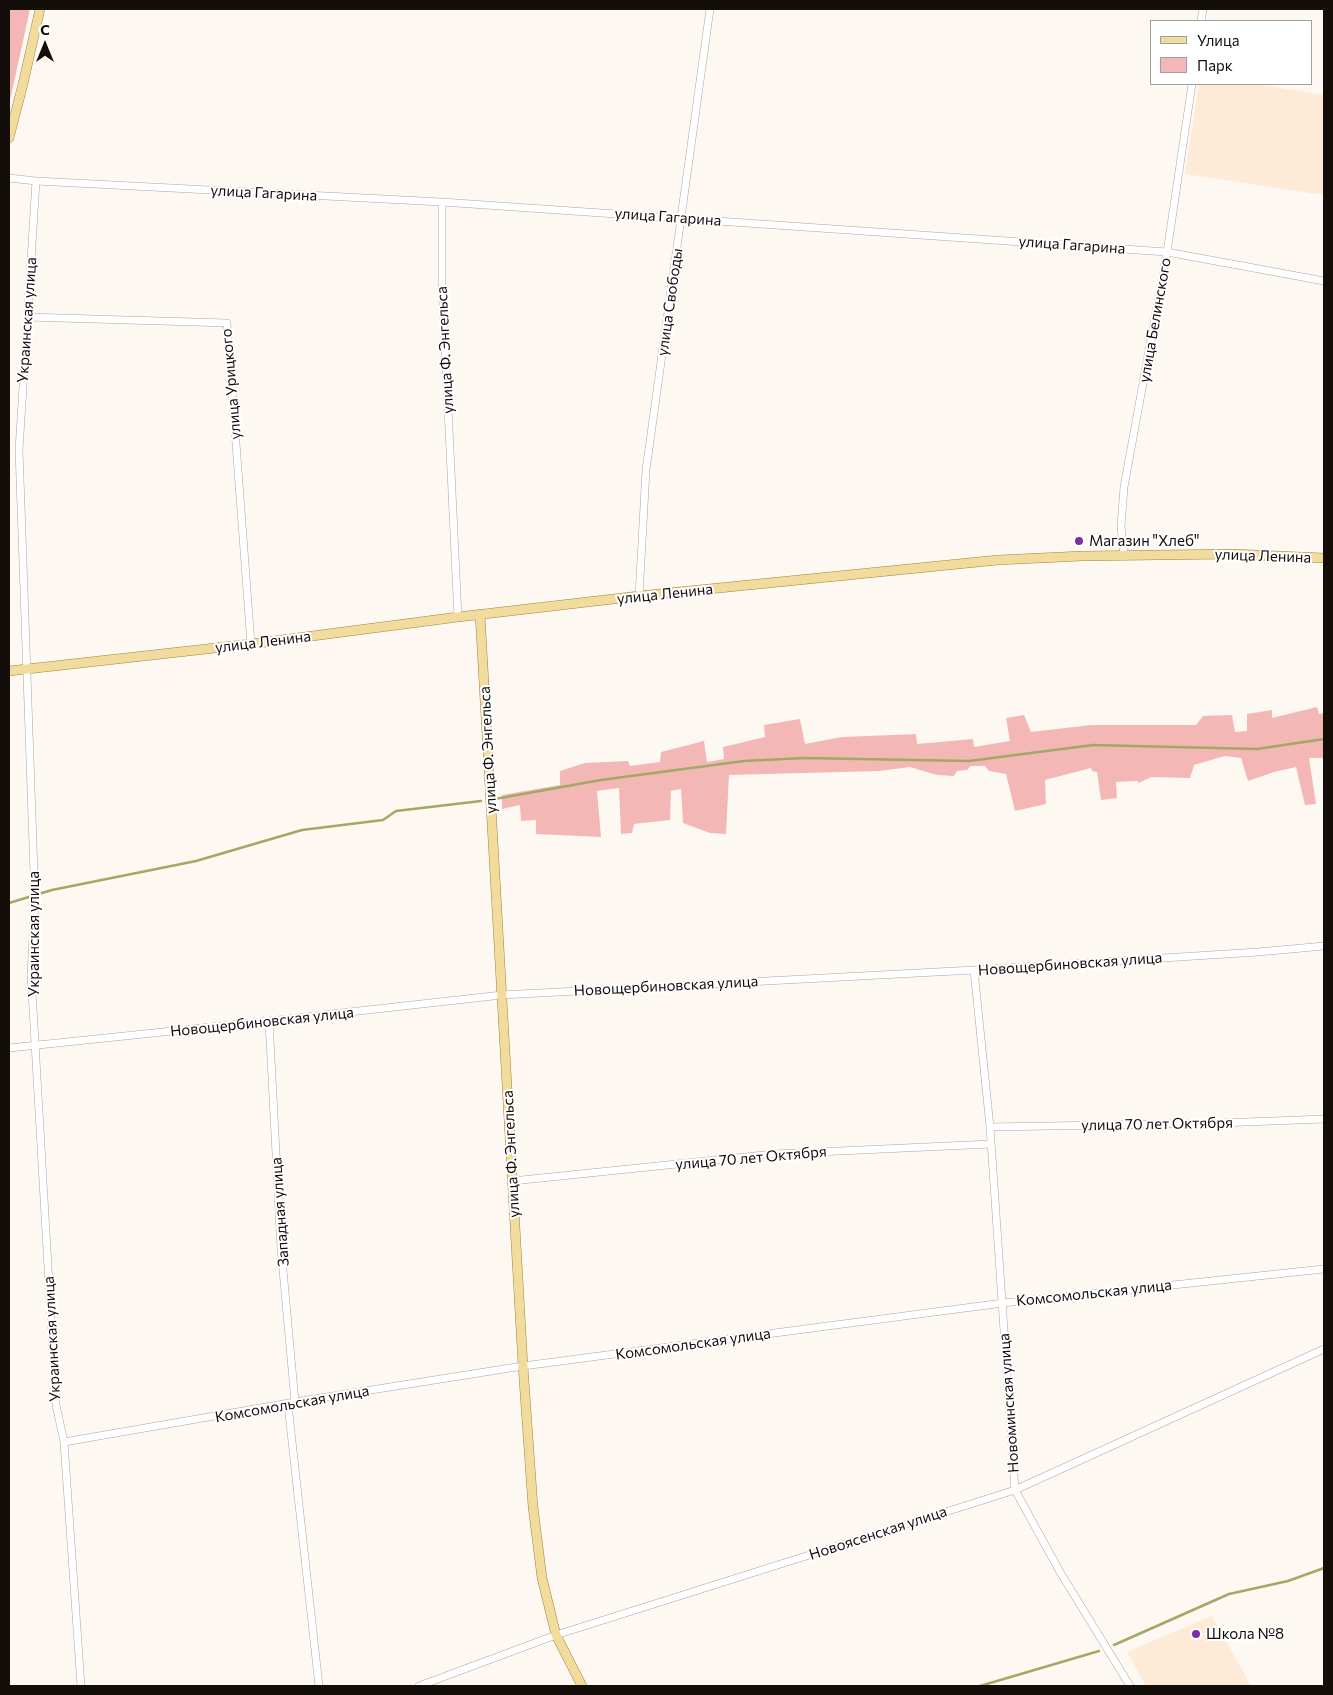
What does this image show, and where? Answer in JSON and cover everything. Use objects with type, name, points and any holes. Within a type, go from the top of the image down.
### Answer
[{"type":"main road","points":[[9,138],[24,84],[40,9]]},
{"type":"main road","name":"улица Ленина","points":[[9,671],[251,644],[480,614],[639,596],[998,560],[1082,556],[1233,554],[1324,558]]},
{"type":"main road","name":"улица Ф. Энгельса","points":[[480,614],[523,1366],[534,1507],[542,1578],[556,1635],[582,1686]]},
{"type":"street","name":"улица Свободы","points":[[639,596],[646,470],[710,9]]},
{"type":"street","name":"улица Белинского","points":[[1124,556],[1121,526],[1124,487],[1167,252],[1192,85]]},
{"type":"street","name":"улица Гагарина","points":[[9,178],[36,181],[442,202],[1167,252],[1324,281]]},
{"type":"street","name":"Украинская улица","points":[[36,181],[18,450],[28,669],[35,901],[31,974],[56,1405],[64,1442],[81,1686]]},
{"type":"street","name":"улица Ф. Энгельса","points":[[442,202],[442,283],[458,617]]},
{"type":"street","name":"улица Урицкого","points":[[27,317],[227,323],[251,644]]},
{"type":"street","name":"Новощербиновская улица","points":[[9,1048],[502,995],[974,970],[1324,946]]},
{"type":"street","name":"Новоминская улица","points":[[974,970],[990,1127],[1015,1490],[1060,1572],[1130,1686]]},
{"type":"street","name":"Западная улица","points":[[269,1021],[291,1404],[319,1686]]},
{"type":"street","name":"улица 70 лет Октября","points":[[990,1127],[1220,1123],[1324,1118]]},
{"type":"street","name":"улица 70 лет Октября","points":[[512,1182],[774,1154],[991,1144]]},
{"type":"street","name":"Комсомольская улица","points":[[64,1442],[523,1366],[1003,1303],[1324,1269]]},
{"type":"street","name":"Новоясенская улица","points":[[419,1686],[556,1635],[1015,1490],[1324,1349]]},
{"type":"shaded area","points":[[1199,85],[1263,85],[1323,95],[1324,92],[1324,195],[1185,174]]},
{"type":"shaded area","name":"Школа №8","points":[[1212,1616],[1251,1686],[1146,1686],[1127,1652]]},
{"type":"green space","points":[[9,9],[30,9],[9,105]]},
{"type":"green space","points":[[1317,707],[1319,714],[1324,713],[1324,758],[1309,758],[1316,804],[1305,805],[1296,767],[1248,781],[1241,758],[1225,756],[1194,765],[1190,778],[1151,777],[1139,783],[1137,781],[1116,782],[1117,798],[1101,800],[1097,772],[1092,771],[1091,768],[1045,780],[1046,804],[1015,811],[1006,774],[989,771],[985,766],[971,766],[967,770],[957,771],[954,776],[937,775],[910,767],[879,771],[729,775],[726,834],[710,833],[683,823],[681,789],[671,791],[670,820],[634,824],[632,833],[621,834],[619,788],[597,791],[601,837],[536,834],[536,820],[521,821],[520,805],[502,809],[502,795],[560,785],[560,771],[585,763],[628,761],[630,766],[660,762],[661,752],[704,741],[707,762],[724,759],[723,747],[765,737],[764,725],[800,719],[805,744],[842,737],[916,734],[917,744],[973,739],[974,747],[1010,741],[1006,718],[1024,715],[1031,732],[1091,725],[1196,725],[1203,716],[1232,715],[1235,732],[1247,731],[1247,714],[1272,710],[1272,718]]},
{"type":"waterway","points":[[495,799],[601,780],[744,761],[804,758],[969,761],[1093,745],[1257,749],[1324,739]]},
{"type":"waterway","points":[[9,903],[52,890],[196,861],[302,830],[383,820],[396,811],[481,801]]},
{"type":"waterway","points":[[1114,1645],[1229,1594],[1288,1581],[1324,1568]]},
{"type":"waterway","points":[[980,1686],[1099,1651]]},
{"type":"place","name":"Магазин \"Хлеб\"","points":[[1079,541]]},
{"type":"place","name":"Школа №8","points":[[1196,1634]]}]
